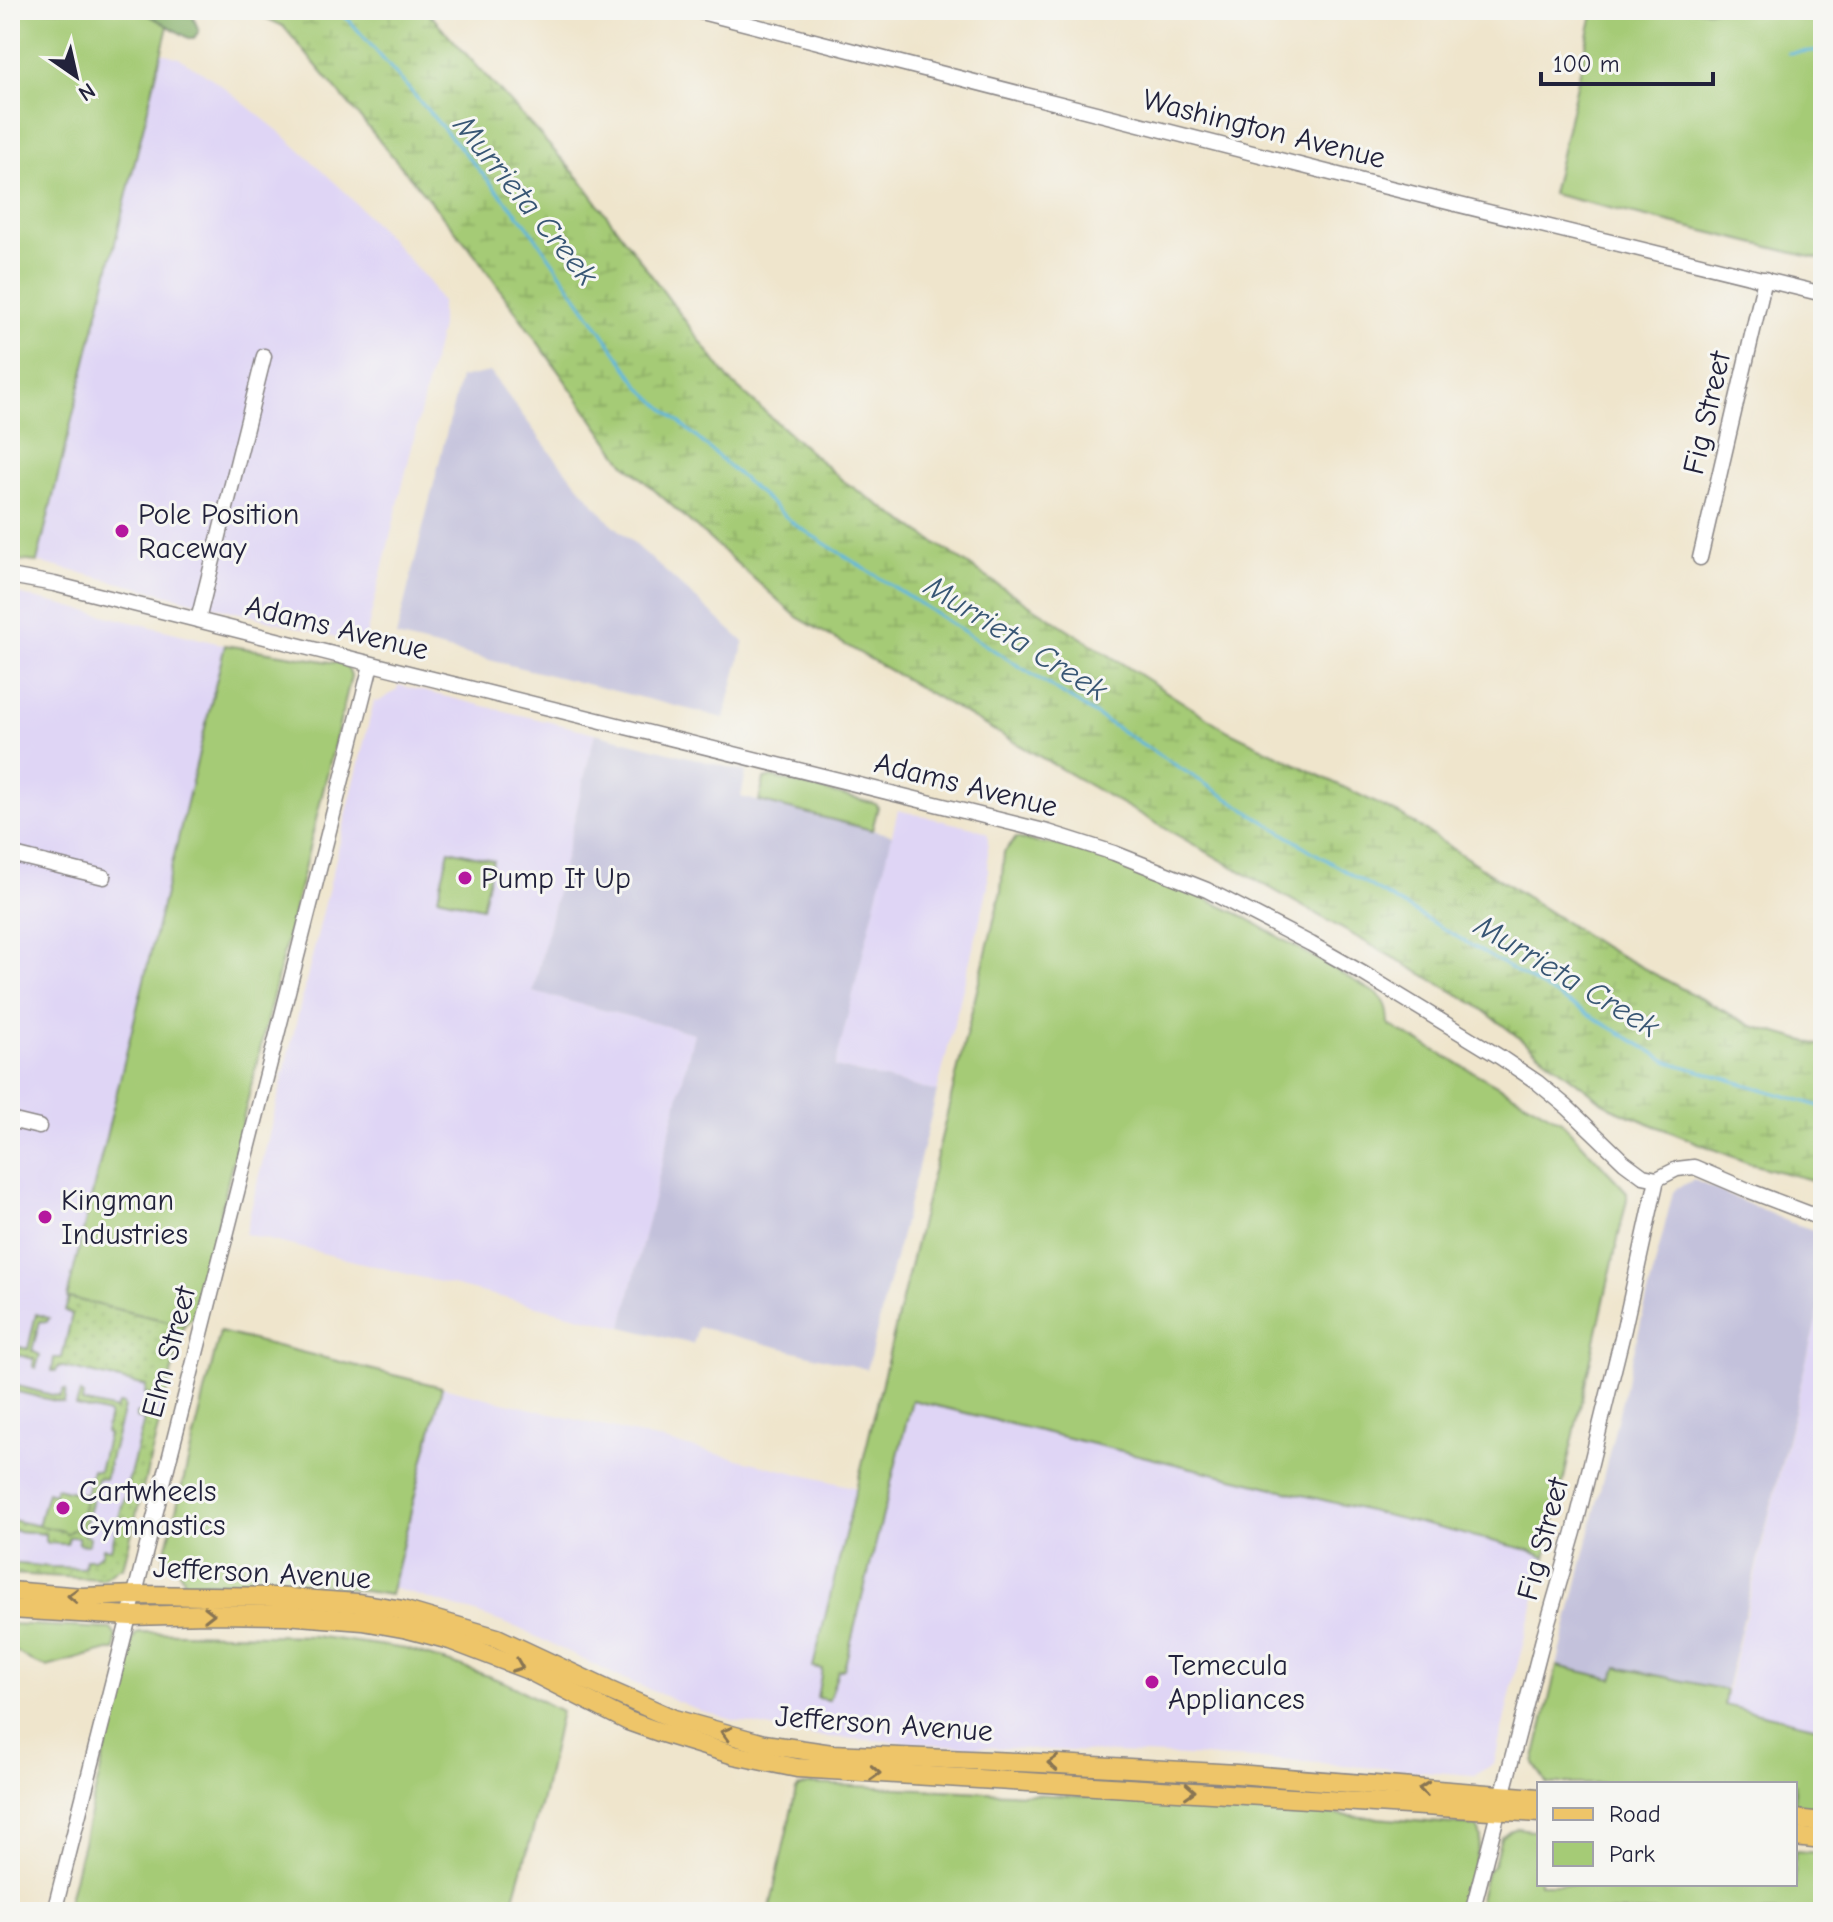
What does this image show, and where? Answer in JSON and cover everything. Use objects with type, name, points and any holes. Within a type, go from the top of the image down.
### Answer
[{"type":"main road","name":"Jefferson Avenue","points":[[10,1591],[82,1597],[275,1597],[357,1603],[417,1614],[497,1638],[674,1719],[764,1744],[832,1754],[1159,1769],[1349,1782],[1499,1803],[1537,1812]]},
{"type":"main road","name":"Jefferson Avenue","points":[[10,1609],[131,1616],[298,1616],[363,1621],[408,1629],[450,1640],[526,1669],[628,1721],[734,1755],[797,1768],[1063,1784],[1499,1803],[1537,1798]]},
{"type":"main road","points":[[408,1629],[439,1630],[492,1643],[497,1638]]},
{"type":"main road","points":[[1063,1784],[1100,1776],[1146,1778],[1155,1775],[1159,1769]]},
{"type":"main road","points":[[1797,1819],[1823,1822]]},
{"type":"main road","points":[[1797,1837],[1823,1840]]},
{"type":"street","name":"Washington Avenue","points":[[693,10],[1366,182],[1823,294]]},
{"type":"street","name":"Fig Street","points":[[1700,558],[1765,279]]},
{"type":"street","points":[[198,620],[264,356]]},
{"type":"street","name":"Adams Avenue","points":[[10,576],[45,582],[1048,832],[1114,853],[1207,890],[1311,944],[1456,1030],[1537,1082],[1636,1172],[1657,1179]]},
{"type":"street","name":"Elm Street","points":[[54,1912],[371,665]]},
{"type":"street","points":[[10,854],[104,877]]},
{"type":"street","points":[[10,1120],[39,1127]]},
{"type":"street","points":[[1657,1179],[1677,1169],[1694,1167],[1823,1219]]},
{"type":"street","name":"Fig Street","points":[[1472,1912],[1577,1517],[1624,1329],[1657,1179]]},
{"type":"shaded area","points":[[160,52],[179,58],[213,79],[281,133],[341,188],[398,248],[430,283],[441,302],[441,327],[364,644],[37,562]]},
{"type":"shaded area","points":[[490,372],[551,453],[607,519],[744,642],[724,718],[396,637],[460,378]]},
{"type":"shaded area","points":[[10,592],[225,645],[68,1297],[184,1325],[123,1568],[102,1579],[10,1574]]},
{"type":"shaded area","points":[[398,685],[595,733],[533,992],[694,1033],[622,1327],[245,1234],[374,701],[378,702],[397,690]]},
{"type":"shaded area","points":[[595,733],[746,772],[741,797],[892,835],[835,1067],[937,1092],[867,1369],[698,1327],[693,1344],[622,1327],[694,1033],[533,992]]},
{"type":"shaded area","points":[[898,810],[981,830],[988,836],[988,886],[937,1092],[835,1067]]},
{"type":"shaded area","points":[[1694,1180],[1789,1222],[1823,1233],[1823,1292],[1726,1690],[1618,1667],[1614,1680],[1557,1666],[1673,1192]]},
{"type":"shaded area","points":[[1823,1292],[1823,1728],[1724,1705]]},
{"type":"shaded area","points":[[442,1387],[857,1488],[813,1666],[822,1668],[817,1698],[829,1699],[838,1671],[844,1669],[912,1400],[1529,1550],[1546,1558],[1494,1764],[1474,1775],[1280,1760],[959,1746],[811,1736],[799,1725],[792,1732],[701,1711],[617,1676],[518,1628],[392,1588]]},
{"type":"green space","points":[[10,10],[140,10],[168,26],[37,562],[10,559]]},
{"type":"green space","points":[[140,10],[190,10],[199,31],[194,38],[189,38]]},
{"type":"green space","points":[[249,10],[426,10],[579,178],[730,381],[842,480],[1000,586],[1228,731],[1401,815],[1600,945],[1752,1026],[1823,1046],[1823,1183],[1751,1164],[1611,1108],[1475,1004],[797,617],[624,463],[474,253],[283,26]]},
{"type":"green space","points":[[1594,10],[1823,10],[1823,260],[1552,194]]},
{"type":"green space","points":[[225,645],[337,663],[346,667],[351,676],[195,1316],[184,1325],[67,1298]]},
{"type":"green space","points":[[772,777],[876,804],[878,807],[872,830],[759,801],[764,779]]},
{"type":"green space","points":[[1016,838],[1108,859],[1169,882],[1241,915],[1377,994],[1387,1008],[1389,1025],[1561,1121],[1627,1192],[1546,1558],[1529,1550],[912,1400],[844,1669],[838,1671],[829,1700],[817,1698],[822,1669],[813,1667],[1001,891],[1004,852]]},
{"type":"green space","name":"Pump It Up","points":[[449,850],[493,860],[482,908],[438,897]]},
{"type":"green space","points":[[69,1298],[184,1325],[165,1398],[145,1394],[146,1386],[59,1366],[52,1371],[54,1358],[62,1358],[72,1314],[65,1311]]},
{"type":"green space","points":[[36,1314],[49,1318],[47,1322],[40,1321],[32,1351],[40,1355],[36,1368],[33,1366],[34,1359],[10,1353],[10,1345],[28,1349]]},
{"type":"green space","points":[[220,1332],[442,1387],[390,1595],[325,1585],[183,1583],[184,1578],[169,1560],[164,1559]]},
{"type":"green space","points":[[10,1384],[60,1397],[66,1390],[64,1403],[10,1390]]},
{"type":"green space","points":[[80,1393],[82,1402],[116,1410],[118,1404],[124,1407],[105,1479],[97,1478],[83,1535],[90,1537],[88,1545],[79,1544],[78,1537],[69,1537],[67,1544],[48,1543],[45,1534],[10,1530],[11,1520],[64,1531],[66,1534],[79,1526],[77,1523],[92,1470],[99,1471],[108,1434],[105,1433],[109,1414],[76,1406]]},
{"type":"green space","points":[[138,1413],[160,1420],[123,1568],[102,1579],[10,1574],[10,1563],[84,1568],[85,1559],[94,1559],[102,1554],[103,1548],[111,1549],[144,1420],[136,1418]]},
{"type":"green space","name":"Cartwheels Gymnastics","points":[[56,1488],[86,1495],[79,1526],[66,1534],[38,1526],[47,1492],[54,1494]]},
{"type":"green space","points":[[10,1624],[111,1629],[116,1636],[115,1650],[47,1667],[10,1648]]},
{"type":"green space","points":[[139,1632],[313,1636],[406,1649],[507,1683],[561,1711],[543,1795],[510,1912],[66,1912],[132,1641]]},
{"type":"green space","points":[[1557,1666],[1613,1679],[1617,1667],[1726,1690],[1724,1705],[1823,1728],[1823,1808],[1797,1807],[1797,1782],[1546,1782],[1534,1763]]},
{"type":"green space","points":[[811,1784],[1115,1798],[1467,1825],[1478,1828],[1481,1837],[1464,1912],[769,1912],[796,1790]]},
{"type":"green space","points":[[1518,1828],[1537,1831],[1537,1886],[1797,1886],[1797,1851],[1823,1853],[1823,1912],[1477,1912],[1486,1873],[1494,1864],[1501,1837]]},
{"type":"waterway","name":"Murrieta Creek","points":[[336,10],[350,21],[527,225],[641,388],[794,524],[1313,852],[1669,1062],[1823,1107]]},
{"type":"waterway","points":[[1788,53],[1823,50]]},
{"type":"place","name":"Pole Position Raceway","points":[[122,531]]},
{"type":"place","name":"Pump It Up","points":[[465,878]]},
{"type":"place","name":"Kingman Industries","points":[[45,1217]]},
{"type":"place","name":"Cartwheels Gymnastics","points":[[63,1508]]},
{"type":"place","name":"Temecula Appliances","points":[[1152,1682]]}]
